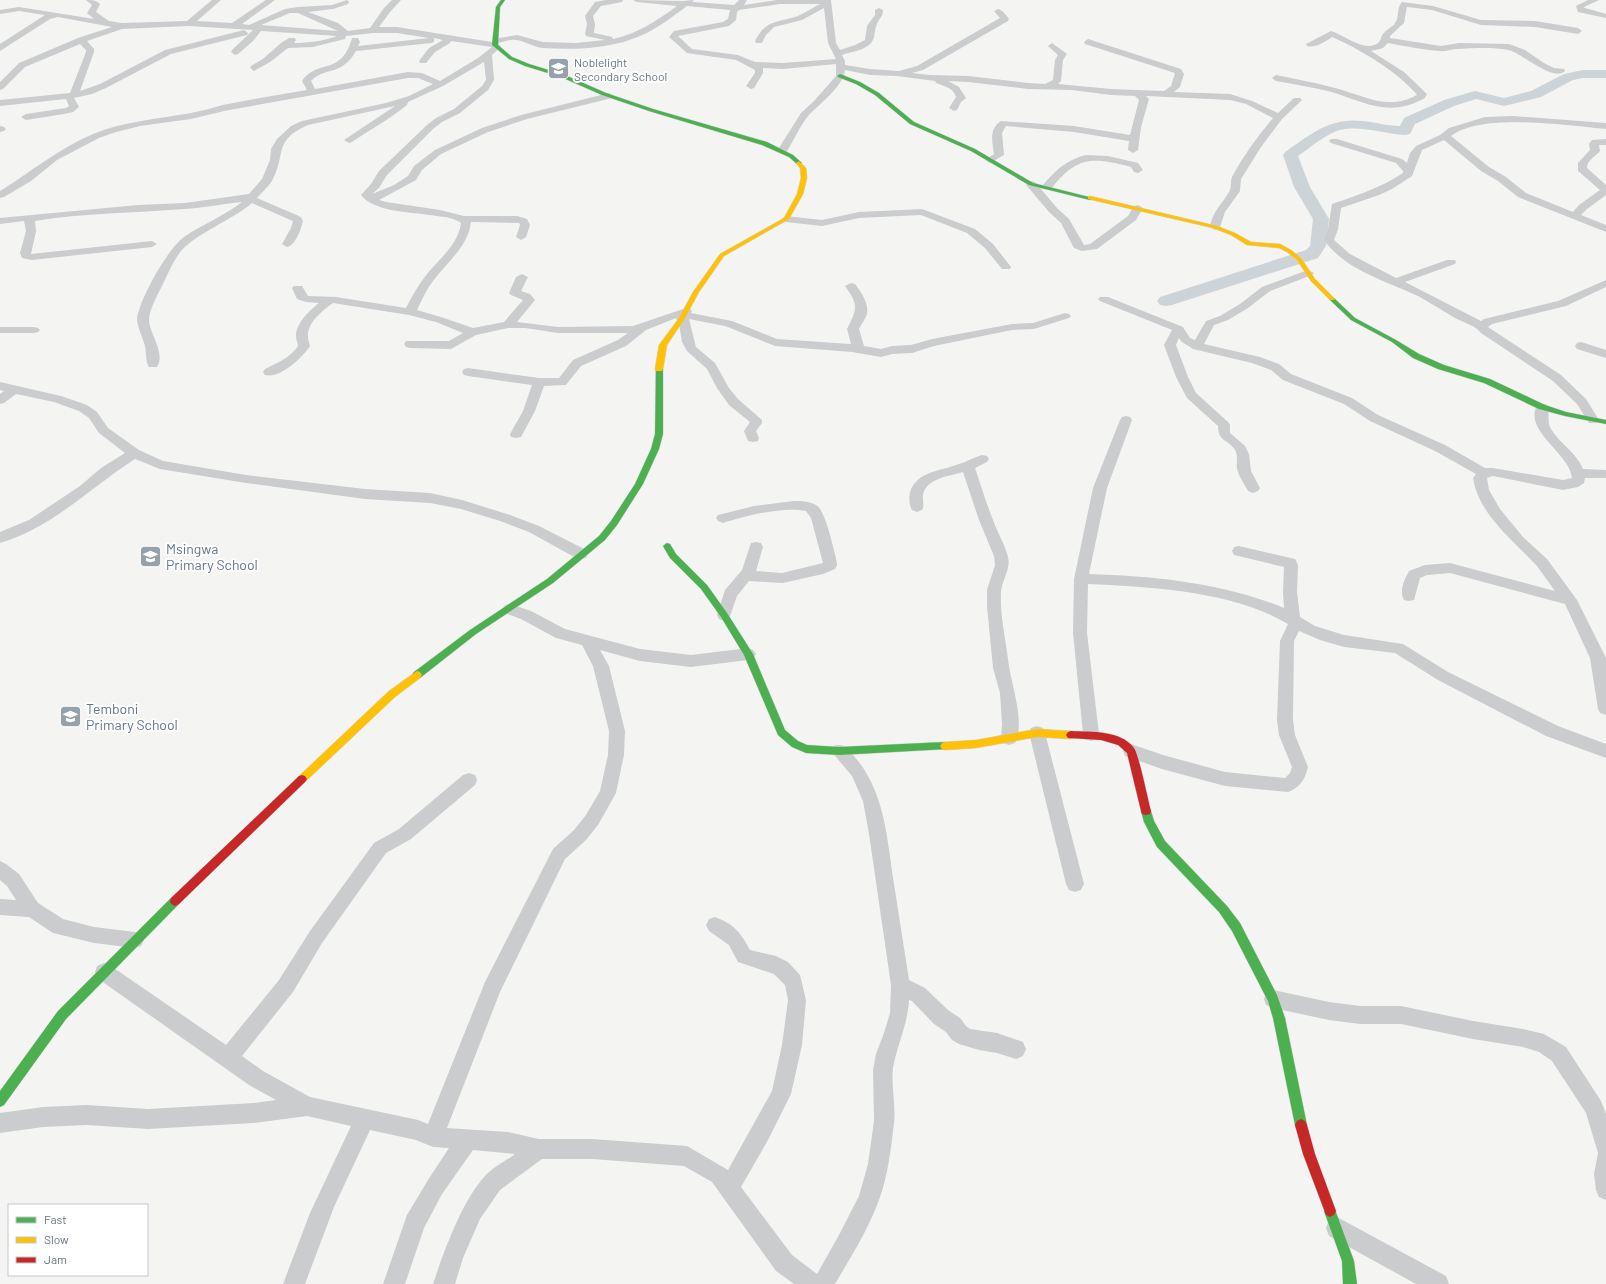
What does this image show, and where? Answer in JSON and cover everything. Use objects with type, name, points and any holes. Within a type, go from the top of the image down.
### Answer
[{"type":"street","points":[[189,24],[217,0]]},
{"type":"street","points":[[233,27],[271,0]]},
{"type":"street","points":[[373,30],[397,0]]},
{"type":"street","points":[[349,140],[375,122],[389,115],[412,98],[440,84],[488,55],[496,44],[498,7],[503,0]]},
{"type":"street","points":[[615,41],[589,34],[591,24],[589,16],[598,4],[619,0]]},
{"type":"street","points":[[637,0],[688,1],[736,8],[780,2],[827,1]]},
{"type":"street","points":[[743,0],[733,12],[732,20],[726,24],[677,33],[673,37],[680,41],[685,48],[690,51],[738,58],[753,65],[758,69],[759,73],[752,86]]},
{"type":"street","points":[[1595,0],[1580,6],[1581,10],[1606,16]]},
{"type":"street","points":[[96,1],[91,13],[107,24]]},
{"type":"street","points":[[284,45],[296,46],[320,44],[346,34],[373,30],[408,31],[496,44],[519,38],[529,43],[570,46],[630,38],[688,1]]},
{"type":"street","points":[[759,41],[773,23],[801,17],[827,1]]},
{"type":"street","points":[[827,1],[832,43],[840,64],[849,79],[877,94],[912,123],[973,150],[1031,184],[1053,210],[1065,221],[1078,246],[1082,248],[1093,247],[1132,218],[1138,208]]},
{"type":"street","points":[[247,28],[279,13],[298,9],[333,7],[345,2]]},
{"type":"street","points":[[1360,47],[1376,47],[1383,44],[1386,40],[1388,31],[1400,23],[1403,6],[1411,2],[1481,22],[1535,24],[1578,31]]},
{"type":"street","points":[[0,12],[19,9],[122,26],[189,24],[346,34]]},
{"type":"street","points":[[298,9],[322,22],[339,27],[346,34]]},
{"type":"street","points":[[782,151],[804,116],[817,103],[840,64],[867,42],[869,39],[871,24],[879,15],[879,10]]},
{"type":"street","points":[[897,73],[920,68],[1004,19],[998,11]]},
{"type":"street","points":[[0,48],[47,17],[58,15]]},
{"type":"street","points":[[0,87],[22,65],[81,40],[122,26]]},
{"type":"street","points":[[235,52],[250,39],[258,29]]},
{"type":"street","points":[[0,103],[72,96],[103,86],[168,52],[258,29]]},
{"type":"street","points":[[254,68],[304,32]]},
{"type":"street","points":[[312,92],[306,81],[309,76],[342,64],[356,42],[355,37],[358,32]]},
{"type":"street","points":[[1276,78],[1330,89],[1373,104],[1396,105],[1411,102],[1422,96],[1416,86],[1406,78],[1360,47],[1331,34],[1321,41],[1310,44]]},
{"type":"street","points":[[352,49],[450,38]]},
{"type":"street","points":[[424,61],[432,50],[450,38]]},
{"type":"street","points":[[26,117],[60,112],[72,109],[74,107],[72,96],[90,52],[90,49],[81,40]]},
{"type":"street","points":[[1386,40],[1441,49],[1459,46],[1509,47],[1522,52],[1541,65],[1552,70],[1561,71]]},
{"type":"street","points":[[1088,42],[1178,71],[1180,74],[1178,83],[1166,94]]},
{"type":"street","points":[[0,1100],[62,1015],[135,940],[392,694],[473,632],[510,609],[550,581],[602,538],[614,523],[639,484],[655,449],[659,434],[660,413],[658,380],[663,345],[684,315],[696,292],[722,255],[786,220],[800,194],[804,178],[803,168],[797,161],[782,151],[743,137],[691,123],[609,96],[562,76],[518,62],[504,55],[496,44]]},
{"type":"street","points":[[1046,87],[1056,81],[1059,60],[1063,54],[1052,46]]},
{"type":"street","points":[[488,55],[490,80],[485,88],[457,111],[439,120],[387,168],[375,186],[367,193],[368,196],[374,199],[374,201],[382,205],[440,212],[465,219],[516,220],[523,222],[525,225],[522,237]]},
{"type":"street","points":[[753,65],[783,66],[840,64],[870,72],[897,73],[930,78],[968,79],[1138,94],[1166,94],[1240,99],[1279,117]]},
{"type":"street","points":[[849,79],[859,77],[870,72]]},
{"type":"street","points":[[0,195],[27,180],[54,158],[96,136],[139,123],[204,113],[413,74],[440,84]]},
{"type":"street","points":[[930,78],[946,83],[960,93],[961,98],[957,101],[954,108]]},
{"type":"street","points":[[1133,150],[1134,139],[1144,99],[1138,94]]},
{"type":"street","points":[[374,199],[384,192],[398,187],[412,178],[418,168],[438,152],[485,130],[524,117],[609,96]]},
{"type":"street","points":[[154,364],[153,351],[143,320],[150,298],[170,259],[178,248],[187,240],[239,209],[252,198],[267,180],[275,160],[276,149],[280,141],[294,128],[305,123],[388,105],[412,98]]},
{"type":"street","points":[[1215,227],[1220,212],[1226,202],[1234,194],[1237,187],[1236,179],[1263,135],[1297,100]]},
{"type":"street","points":[[1594,420],[1582,402],[1557,378],[1485,331],[1482,326],[1465,319],[1436,301],[1339,253],[1328,240],[1333,229],[1336,206],[1375,193],[1388,187],[1408,174],[1408,170],[1419,148],[1445,136],[1452,130],[1477,122],[1513,119],[1606,126]]},
{"type":"street","points":[[990,160],[999,155],[996,139],[997,130],[1000,125],[1004,123],[1074,129],[1134,139]]},
{"type":"street","points":[[1445,136],[1485,169],[1502,179],[1522,194],[1606,229]]},
{"type":"street","points":[[1334,141],[1399,161],[1408,170]]},
{"type":"street","points":[[1574,216],[1583,207],[1604,192],[1605,189],[1602,185],[1582,169],[1581,165],[1584,160],[1595,151],[1595,142],[1606,142]]},
{"type":"street","points":[[1047,187],[1058,172],[1074,161],[1081,159],[1097,158],[1123,162],[1135,165],[1138,170]]},
{"type":"street","points":[[1031,184],[1215,227],[1233,234],[1249,244],[1280,246],[1298,259],[1326,293],[1354,319],[1394,341],[1416,356],[1487,381],[1542,407],[1606,422]]},
{"type":"street","points":[[0,221],[138,208],[185,206],[252,198],[297,219],[298,221],[296,228],[287,244]]},
{"type":"street","points":[[786,220],[822,224],[859,215],[922,212],[971,231],[989,246],[1006,267]]},
{"type":"street","points":[[29,219],[30,231],[29,241],[25,249],[26,256],[50,256],[152,244]]},
{"type":"street","points":[[410,312],[431,276],[452,254],[458,244],[466,225],[465,219]]},
{"type":"street","points":[[1395,282],[1451,262]]},
{"type":"street","points":[[1197,346],[1210,323],[1224,318],[1244,306],[1266,289],[1308,273]]},
{"type":"street","points":[[508,325],[529,300],[526,296],[515,293],[522,276]]},
{"type":"street","points":[[1482,326],[1488,321],[1562,304],[1606,283]]},
{"type":"street","points":[[851,286],[856,293],[861,309],[861,314],[853,329],[859,350]]},
{"type":"street","points":[[298,288],[301,296],[306,299],[330,300],[410,312],[440,320],[472,332]]},
{"type":"street","points":[[1104,299],[1179,329],[1186,340],[1197,346],[1242,356],[1275,367],[1287,377],[1348,401],[1374,418],[1440,448],[1483,473],[1493,472],[1563,485],[1573,484],[1579,480],[1580,473],[1572,460],[1545,428],[1542,421],[1542,407]]},
{"type":"street","points":[[269,372],[286,365],[300,354],[304,346],[301,335],[303,329],[320,308],[330,300]]},
{"type":"street","points":[[684,315],[689,346],[698,356],[712,367],[724,389],[736,405],[756,420],[756,423],[750,431],[753,438]]},
{"type":"street","points":[[410,344],[451,345],[472,332],[508,325],[573,330],[613,330],[642,328],[684,315],[745,329],[775,342],[881,353],[892,350],[912,349],[1012,327],[1034,326],[1065,316]]},
{"type":"street","points":[[468,372],[540,382],[562,382],[567,378],[572,367],[577,363],[622,343],[642,328]]},
{"type":"street","points":[[1179,329],[1170,345],[1182,377],[1191,396],[1224,425],[1224,434],[1239,446],[1243,454],[1244,471],[1253,488]]},
{"type":"street","points":[[0,330],[34,330]]},
{"type":"street","points":[[1581,346],[1606,354]]},
{"type":"street","points":[[516,434],[529,410],[540,382]]},
{"type":"street","points":[[0,400],[6,388],[57,399],[83,408],[93,415],[100,423],[103,430],[134,453],[160,464],[246,479],[366,494],[430,498],[462,505],[505,518],[534,529],[582,554]]},
{"type":"street","points":[[1091,734],[1080,633],[1081,579],[1100,488],[1126,420]]},
{"type":"street","points":[[0,538],[34,523],[85,489],[106,471],[134,453]]},
{"type":"street","points":[[917,507],[916,494],[921,484],[928,478],[968,466],[982,459]]},
{"type":"street","points":[[968,466],[986,520],[1001,556],[1002,565],[994,590],[994,606],[1001,668],[1008,693],[1010,724],[1009,738]]},
{"type":"street","points":[[1483,473],[1480,478],[1482,490],[1495,512],[1518,540],[1542,563],[1570,600],[1598,658],[1606,709]]},
{"type":"street","points":[[1580,473],[1606,474]]},
{"type":"street","points":[[723,518],[743,512],[797,505],[810,508],[818,516],[825,548],[830,559],[830,565],[823,569],[783,578],[746,576]]},
{"type":"street","points":[[667,546],[673,556],[704,586],[748,654],[781,732],[795,744],[806,749],[839,751],[943,747],[976,744],[1037,734],[1091,734],[1122,742],[1131,751],[1162,762],[1225,779],[1288,785],[1297,777],[1300,767],[1287,735],[1285,720],[1287,641],[1295,621],[1290,592],[1291,565],[1290,563],[1239,551]]},
{"type":"street","points":[[724,615],[730,594],[746,576],[756,547]]},
{"type":"street","points":[[1409,596],[1410,584],[1414,576],[1425,570],[1450,568],[1570,600]]},
{"type":"street","points":[[1081,579],[1139,581],[1215,592],[1264,606],[1310,630],[1325,636],[1398,648],[1442,676],[1552,731],[1606,752]]},
{"type":"street","points":[[510,609],[526,615],[561,634],[640,655],[691,661],[748,654]]},
{"type":"street","points":[[433,1137],[492,988],[558,854],[580,835],[592,820],[610,786],[616,754],[617,732],[601,666],[588,642]]},
{"type":"street","points":[[1037,734],[1075,884]]},
{"type":"street","points":[[823,1284],[847,1243],[869,1199],[878,1164],[884,1121],[883,1070],[886,1054],[894,1033],[899,1013],[900,985],[878,834],[871,801],[858,772],[839,751]]},
{"type":"street","points":[[1131,751],[1149,822],[1161,844],[1223,909],[1236,927],[1273,999],[1279,1018],[1296,1104],[1309,1154],[1348,1261],[1350,1284]]},
{"type":"street","points":[[228,1058],[286,986],[316,937],[380,848],[405,834],[469,780]]},
{"type":"street","points":[[0,869],[13,880],[32,909],[59,927],[82,931],[94,935],[135,940]]},
{"type":"street","points":[[0,907],[32,909]]},
{"type":"street","points":[[715,925],[735,939],[744,956],[776,965],[781,968],[793,981],[797,1000],[792,1045],[781,1094],[761,1133],[729,1188]]},
{"type":"street","points":[[104,972],[256,1078],[307,1106],[418,1130],[433,1137],[508,1142],[539,1149],[592,1149],[686,1156],[719,1175],[784,1263],[812,1284]]},
{"type":"street","points":[[900,985],[908,991],[918,994],[941,1016],[953,1025],[959,1033],[966,1037],[979,1041],[997,1043],[1016,1049]]},
{"type":"street","points":[[1273,999],[1329,1011],[1360,1015],[1401,1015],[1473,1030],[1523,1038],[1544,1044],[1559,1054],[1594,1108],[1606,1148]]},
{"type":"street","points":[[0,1123],[58,1116],[87,1115],[148,1119],[254,1114],[307,1106]]},
{"type":"street","points":[[294,1284],[305,1249],[334,1181],[365,1119]]},
{"type":"street","points":[[394,1284],[415,1223],[435,1187],[468,1139]]},
{"type":"street","points":[[444,1284],[453,1256],[473,1212],[493,1183],[539,1149]]},
{"type":"street","points":[[1606,1158],[1604,1174],[1606,1190]]},
{"type":"street","points":[[1337,1228],[1438,1284]]},
{"type":"waterway","points":[[1166,301],[1312,254],[1318,246],[1321,219],[1302,187],[1290,155],[1321,134],[1337,126],[1346,125],[1363,125],[1405,131],[1409,121],[1449,103],[1475,95],[1504,102],[1536,94],[1569,77],[1583,74],[1606,74]]},
{"type":"traffic: fast","points":[[503,0],[498,7],[495,45],[510,58],[518,62],[563,76],[598,92],[640,107],[749,138],[779,149],[799,163]]},
{"type":"traffic: fast","points":[[840,76],[858,83],[877,94],[912,123],[973,150],[1031,184],[1090,198]]},
{"type":"traffic: fast","points":[[1332,299],[1353,319],[1394,341],[1416,356],[1441,367],[1487,381],[1542,407],[1565,414],[1606,422]]},
{"type":"traffic: fast","points":[[417,675],[473,632],[550,581],[602,538],[614,523],[639,484],[655,449],[659,434],[659,369]]},
{"type":"traffic: fast","points":[[667,546],[673,556],[704,587],[724,615],[748,654],[781,732],[795,744],[806,749],[839,751],[945,746]]},
{"type":"traffic: fast","points":[[1146,811],[1149,822],[1161,844],[1223,909],[1236,927],[1273,999],[1279,1018],[1301,1125]]},
{"type":"traffic: fast","points":[[0,1101],[62,1015],[175,901]]},
{"type":"traffic: fast","points":[[1330,1211],[1348,1261],[1350,1284]]},
{"type":"traffic: slow","points":[[659,369],[663,345],[682,318],[696,292],[722,255],[786,219],[800,194],[804,178],[803,168],[799,163]]},
{"type":"traffic: slow","points":[[1090,198],[1215,227],[1233,234],[1249,244],[1280,246],[1299,259],[1313,280],[1332,299]]},
{"type":"traffic: slow","points":[[302,779],[392,694],[417,675]]},
{"type":"traffic: slow","points":[[945,746],[976,744],[1037,733],[1071,735]]},
{"type":"traffic: jam","points":[[1071,735],[1101,736],[1121,742],[1131,751],[1146,811]]},
{"type":"traffic: jam","points":[[175,901],[302,779]]},
{"type":"traffic: jam","points":[[1301,1125],[1309,1154],[1330,1211]]},
{"type":"place","name":"Noblelight Secondary School","points":[[558,69]]},
{"type":"place","name":"Msingwa Primary School","points":[[151,556]]},
{"type":"place","name":"Temboni Primary School","points":[[70,716]]}]
